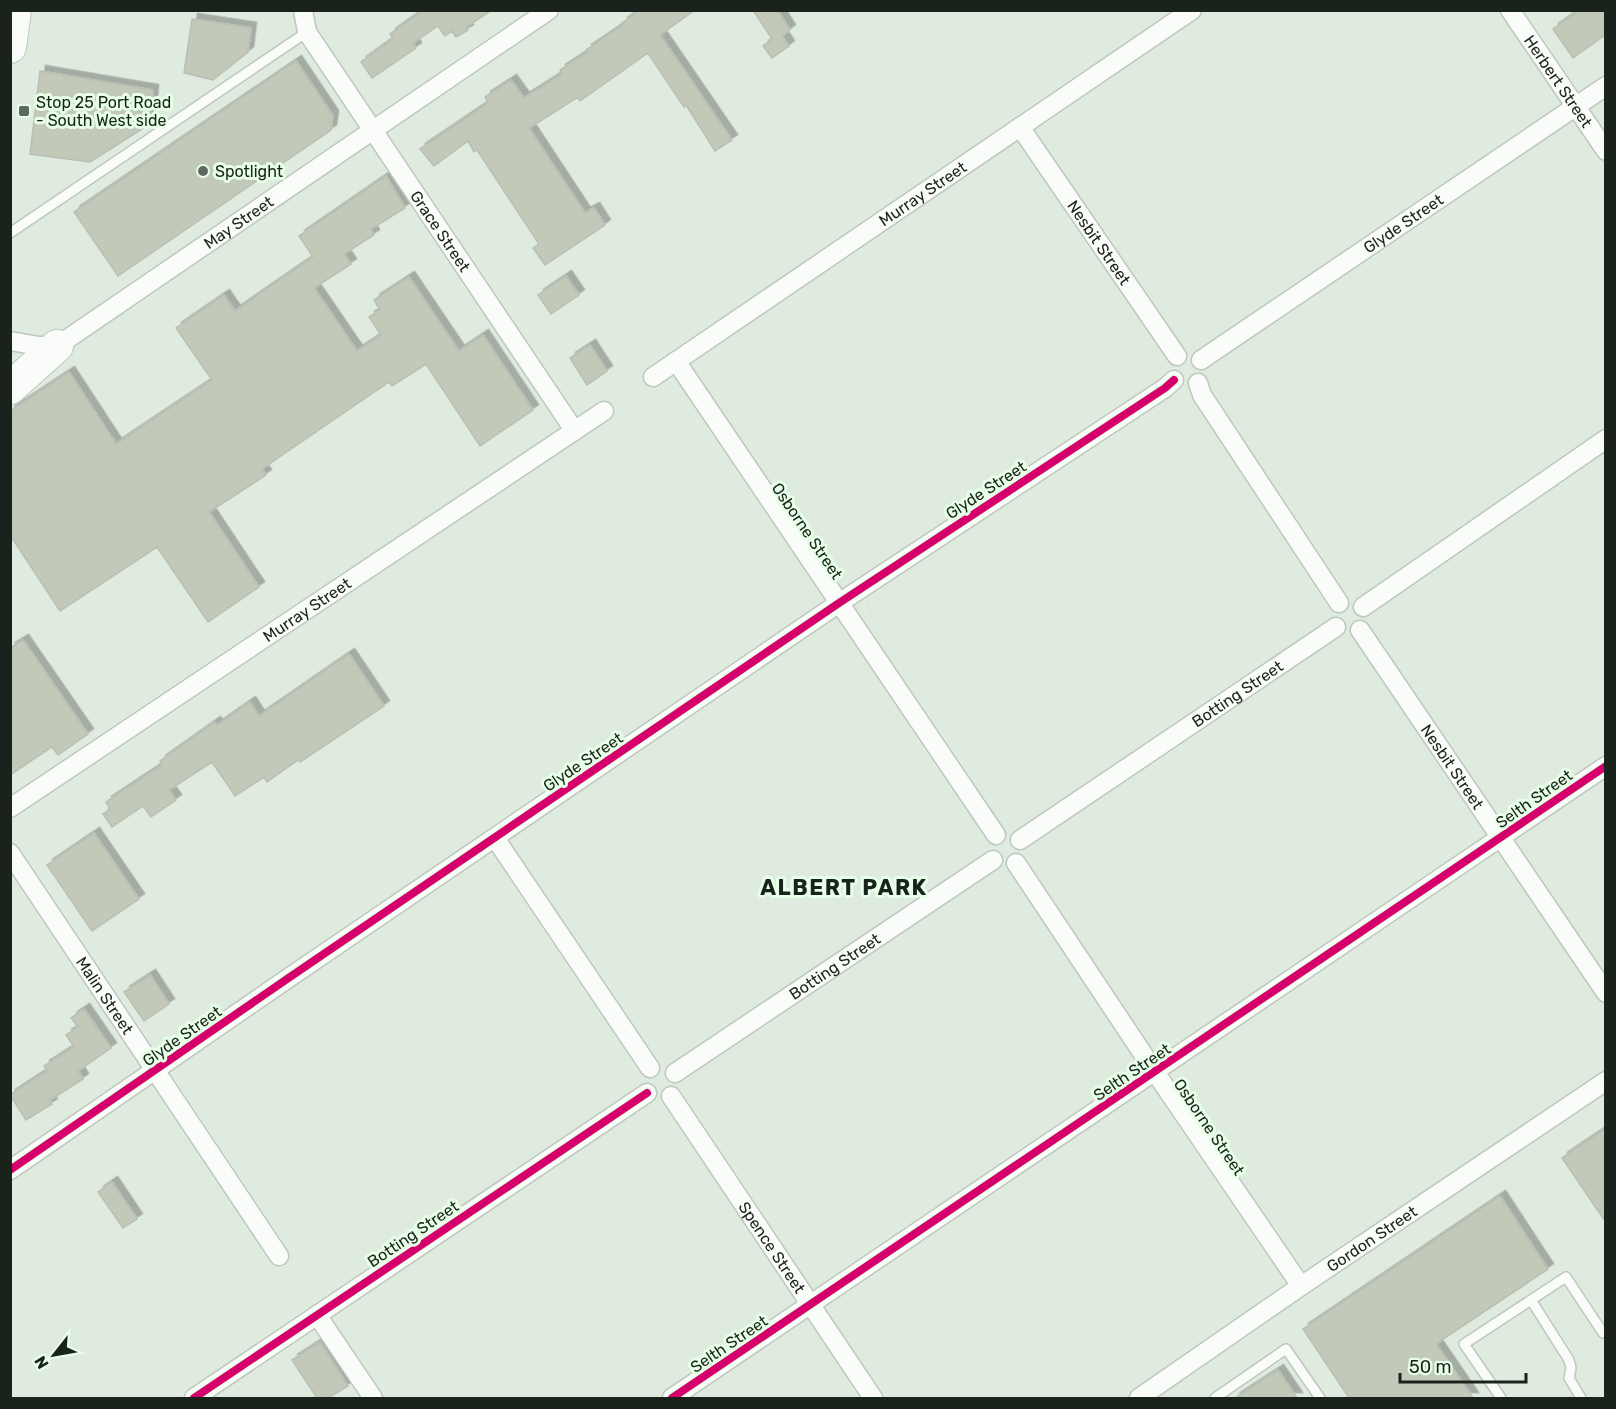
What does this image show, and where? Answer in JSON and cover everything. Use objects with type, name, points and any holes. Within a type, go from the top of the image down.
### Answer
[{"type":"highway","points":[[10,47],[15,10]]},
{"type":"highway","points":[[10,388],[57,346]]},
{"type":"street","points":[[303,10],[308,32]]},
{"type":"street","name":"May Street","points":[[57,346],[549,10]]},
{"type":"street","name":"Murray Street","points":[[653,377],[1191,10]]},
{"type":"street","name":"Herbert Street","points":[[1510,10],[1605,151]]},
{"type":"street","name":"Grace Street","points":[[308,32],[574,430]]},
{"type":"street","name":"Glyde Street","points":[[1201,360],[1605,86]]},
{"type":"street","name":"Nesbit Street","points":[[1020,127],[1177,356]]},
{"type":"street","points":[[10,341],[39,346],[57,346]]},
{"type":"street","points":[[1187,353],[1198,356],[1204,365],[1203,375],[1198,383],[1188,387],[1174,380],[1170,370],[1177,356],[1187,353]]},
{"type":"street","name":"Osborne Street","points":[[676,361],[996,835]]},
{"type":"street","name":"Glyde Street","points":[[10,1170],[839,603],[1174,380]]},
{"type":"street","points":[[1198,383],[1202,395],[1339,603]]},
{"type":"street","name":"Murray Street","points":[[10,808],[604,411]]},
{"type":"street","points":[[1363,607],[1605,439]]},
{"type":"street","points":[[1346,600],[1356,601],[1363,607],[1366,614],[1365,622],[1360,630],[1344,633],[1336,627],[1332,616],[1339,603],[1346,600]]},
{"type":"street","name":"Botting Street","points":[[1020,840],[1336,627]]},
{"type":"street","name":"Nesbit Street","points":[[1360,630],[1605,993]]},
{"type":"street","name":"Selth Street","points":[[672,1398],[1605,766]]},
{"type":"street","points":[[1005,832],[1013,834],[1020,840],[1023,848],[1022,856],[1016,863],[1008,866],[1000,865],[993,860],[989,851],[990,842],[996,835],[1005,832]]},
{"type":"street","points":[[495,838],[650,1068]]},
{"type":"street","name":"Malin Street","points":[[13,857],[279,1256]]},
{"type":"street","name":"Botting Street","points":[[675,1072],[993,860]]},
{"type":"street","name":"Osborne Street","points":[[1016,863],[1301,1286]]},
{"type":"street","points":[[661,1065],[675,1072],[678,1082],[671,1096],[656,1098],[647,1093],[643,1082],[650,1068],[661,1065]]},
{"type":"street","name":"Gordon Street","points":[[1139,1398],[1605,1081]]},
{"type":"street","name":"Botting Street","points":[[194,1398],[647,1093]]},
{"type":"street","name":"Spence Street","points":[[671,1096],[873,1398]]},
{"type":"street","points":[[317,1316],[373,1398]]},
{"type":"lane","points":[[10,233],[308,32]]},
{"type":"lane","points":[[1501,1398],[1464,1344],[1566,1276],[1603,1333]]},
{"type":"lane","points":[[1532,1300],[1569,1360],[1569,1378],[1581,1398]]},
{"type":"lane","points":[[1215,1398],[1286,1349],[1320,1398]]},
{"type":"building","points":[[424,10],[492,10],[466,27],[468,30],[456,37],[452,31],[445,36],[438,26],[413,43],[416,48],[372,78],[361,62],[393,39],[390,34]]},
{"type":"building","points":[[640,10],[695,10],[660,35],[732,140],[715,151],[686,105],[684,107],[648,53],[580,101],[578,97],[529,128],[585,213],[594,208],[605,225],[545,265],[533,248],[539,244],[477,150],[474,152],[468,141],[434,166],[420,149],[488,103],[485,97],[511,80],[524,98],[562,74],[560,70],[588,52],[586,50],[623,25],[622,23]]},
{"type":"building","points":[[753,10],[777,10],[790,30],[782,36],[789,46],[772,58],[763,46],[772,39]]},
{"type":"building","points":[[1580,10],[1605,10],[1605,35],[1573,58],[1553,29]]},
{"type":"building","points":[[192,19],[251,28],[248,52],[213,80],[184,73]]},
{"type":"building","name":"Spotlight","points":[[296,61],[333,116],[331,130],[118,276],[74,212]]},
{"type":"building","points":[[40,71],[153,90],[150,124],[90,162],[30,154]]},
{"type":"building","points":[[386,176],[405,208],[371,229],[374,235],[344,254],[351,264],[314,288],[357,351],[381,335],[369,317],[380,310],[374,300],[409,277],[459,351],[483,335],[533,410],[480,446],[426,364],[392,386],[389,382],[262,469],[266,475],[209,512],[259,587],[208,622],[157,547],[60,611],[10,535],[10,411],[69,372],[116,444],[212,380],[176,328],[224,295],[235,311],[313,257],[299,236]]},
{"type":"building","points":[[566,276],[579,295],[551,314],[538,295]]},
{"type":"building","points":[[590,345],[607,371],[587,385],[570,358]]},
{"type":"building","points":[[23,640],[88,734],[58,755],[52,747],[10,775],[10,648]]},
{"type":"building","points":[[349,654],[384,706],[300,762],[298,760],[267,782],[264,777],[235,796],[212,762],[169,790],[176,800],[151,817],[143,806],[112,827],[103,814],[110,809],[106,802],[162,765],[160,761],[215,722],[217,725],[250,702],[259,716]]},
{"type":"building","points":[[94,833],[139,899],[92,931],[47,865]]},
{"type":"building","points":[[150,975],[169,1004],[144,1021],[124,992]]},
{"type":"building","points":[[84,1009],[111,1048],[78,1071],[83,1079],[50,1100],[52,1104],[26,1120],[10,1095],[47,1071],[44,1066],[74,1047],[66,1035],[78,1027],[71,1018]]},
{"type":"building","points":[[1605,1129],[1605,1221],[1562,1158]]},
{"type":"building","points":[[112,1182],[137,1219],[123,1228],[98,1192]]},
{"type":"building","points":[[1500,1196],[1548,1269],[1436,1344],[1473,1398],[1349,1398],[1303,1329]]},
{"type":"building","points":[[320,1342],[348,1386],[328,1398],[317,1398],[292,1360]]},
{"type":"building","points":[[1278,1370],[1297,1398],[1235,1398]]},
{"type":"cycle path","points":[[10,1170],[839,603],[1174,380]]},
{"type":"cycle path","points":[[672,1398],[1606,766]]},
{"type":"cycle path","points":[[194,1398],[647,1093]]},
{"type":"place","name":"Stop 25 Port Road - South West side","points":[[24,111]]},
{"type":"place","name":"Spotlight","points":[[203,171]]},
{"type":"district","name":"ALBERT PARK","points":[[844,887]]}]
